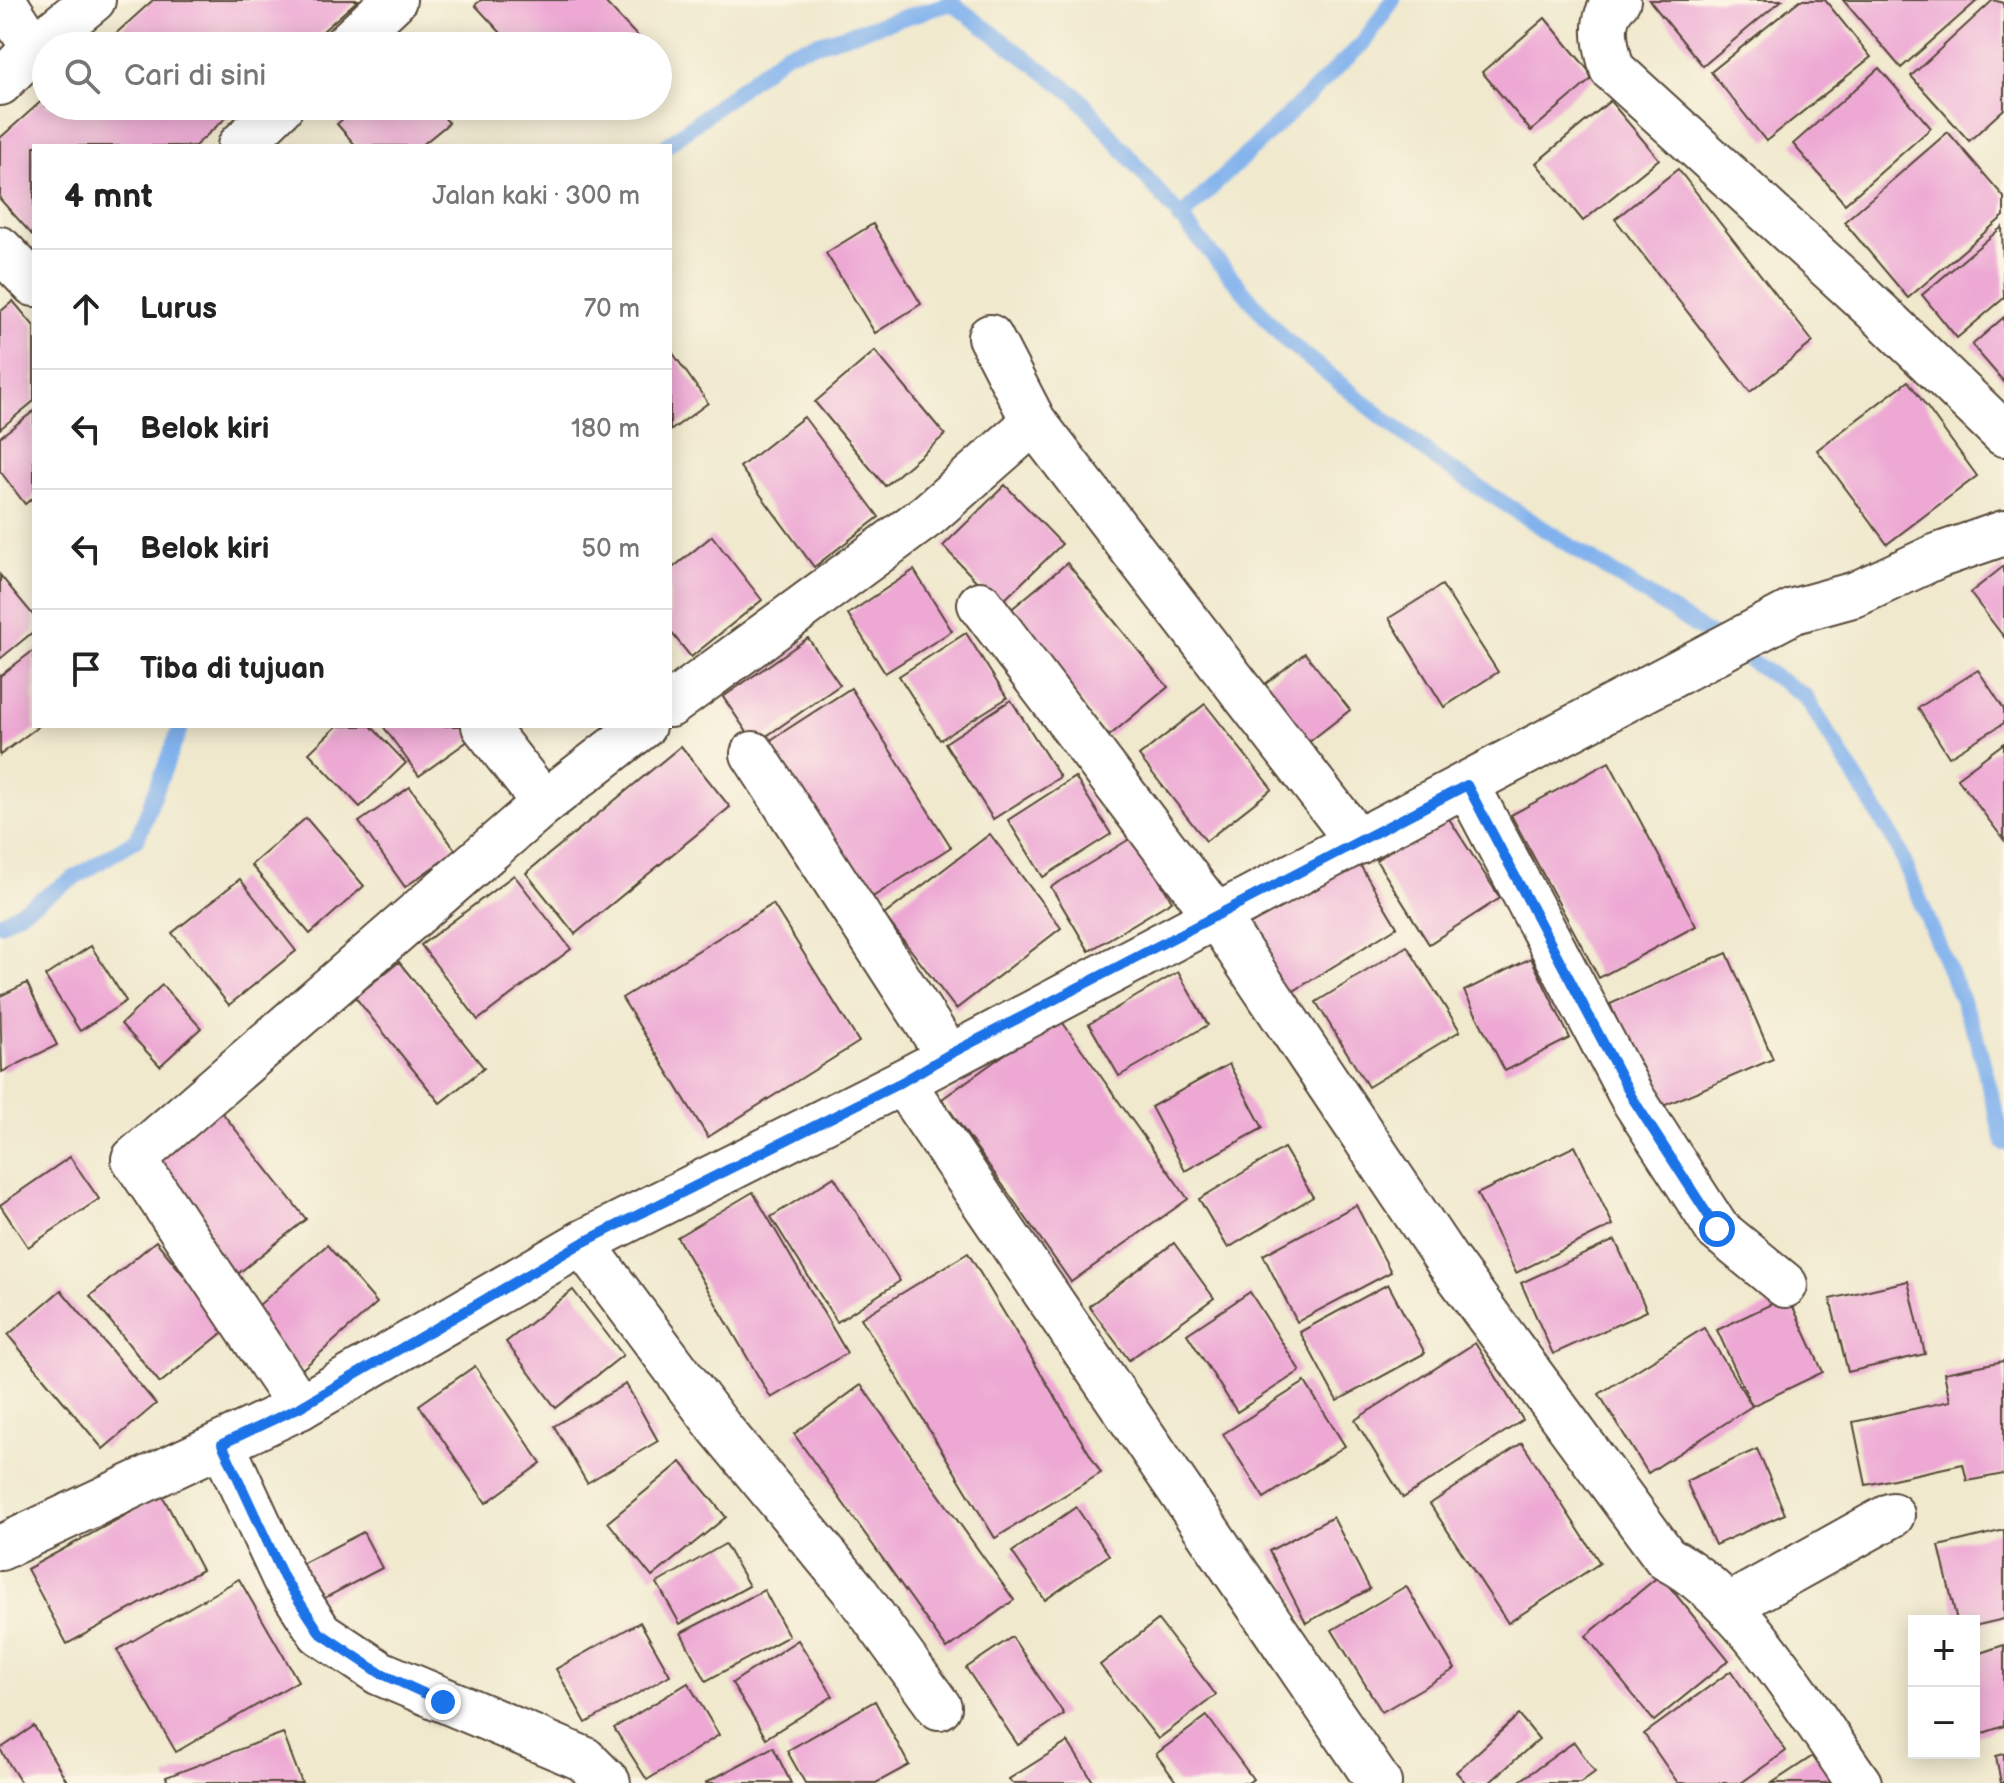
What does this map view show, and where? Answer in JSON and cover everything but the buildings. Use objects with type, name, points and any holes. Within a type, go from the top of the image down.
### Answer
[{"type":"street","points":[[3,0],[32,45]]},
{"type":"street","points":[[54,32],[93,0]]},
{"type":"street","points":[[360,32],[394,0]]},
{"type":"street","points":[[1618,0],[1613,5],[1603,35],[1612,69],[1881,315],[2004,434]]},
{"type":"street","points":[[0,83],[32,50]]},
{"type":"street","points":[[242,144],[267,120]]},
{"type":"street","points":[[0,249],[32,282]]},
{"type":"street","points":[[990,337],[1034,422],[1358,842]]},
{"type":"street","points":[[672,704],[928,515],[1034,422]]},
{"type":"street","points":[[0,1548],[300,1407],[582,1243],[902,1082],[1794,611],[1856,594],[1937,556],[2004,533]]},
{"type":"street","points":[[980,604],[1216,916],[1446,1259],[1666,1558],[1689,1570],[1730,1605],[1859,1783]]},
{"type":"street","points":[[486,728],[544,803]]},
{"type":"street","points":[[300,1407],[134,1159],[544,803],[640,728]]},
{"type":"street","points":[[753,754],[948,1055]]},
{"type":"street","points":[[1467,785],[1633,1099],[1717,1229],[1785,1285]]},
{"type":"street","points":[[902,1082],[1368,1780]]},
{"type":"street","points":[[582,1243],[719,1427],[854,1590],[939,1707]]},
{"type":"street","points":[[222,1444],[284,1578],[320,1633],[380,1673],[584,1759],[608,1783]]},
{"type":"street","points":[[1730,1605],[1892,1515]]},
{"type":"waterway","points":[[1179,219],[1363,43],[1393,0]]},
{"type":"waterway","points":[[669,144],[786,53],[952,3],[1078,97],[1284,339],[1438,461],[1805,696],[1896,843],[1975,1032],[2004,1143]]},
{"type":"waterway","points":[[0,924],[137,839],[180,728]]},
{"type":"route","points":[[443,1702],[380,1673],[320,1633],[284,1578],[222,1444],[300,1407],[582,1243],[902,1082],[948,1055],[1467,785],[1633,1099],[1717,1229]]}]
